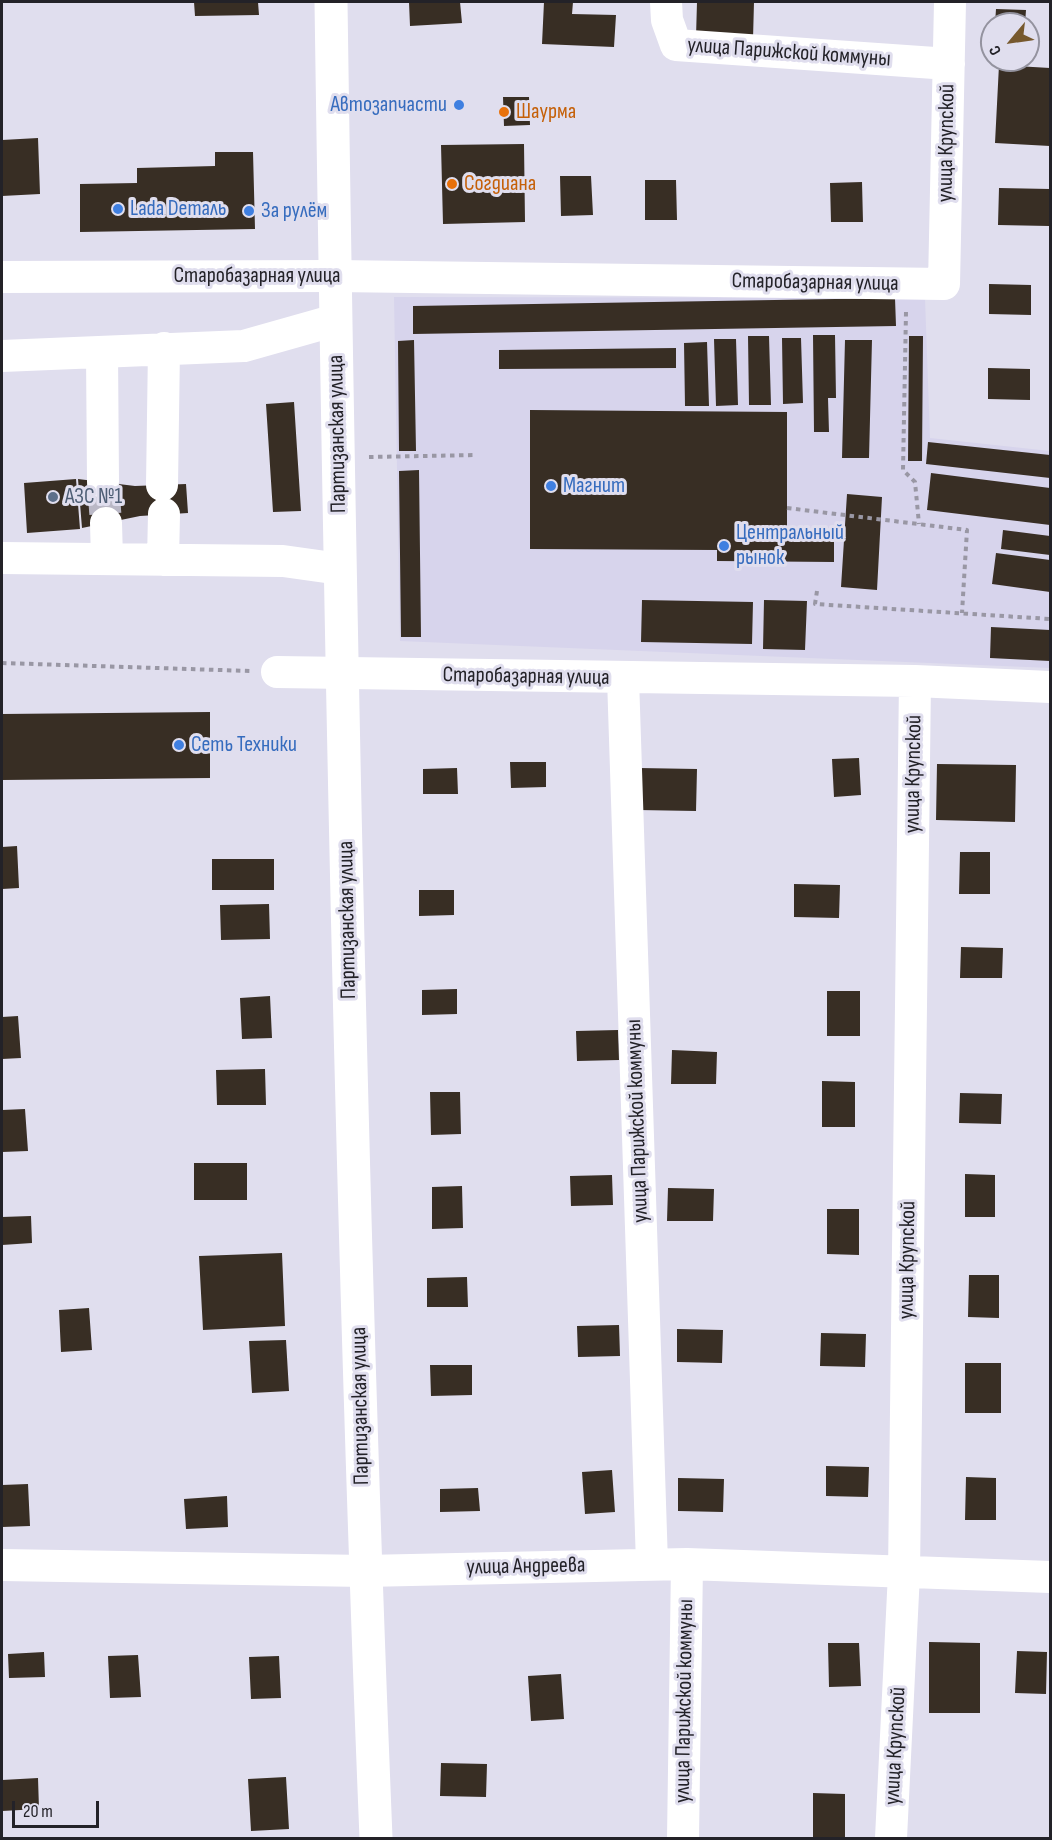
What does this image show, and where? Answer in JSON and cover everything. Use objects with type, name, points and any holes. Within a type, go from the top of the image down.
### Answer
[{"type":"main road","name":"Партизанская улица","points":[[331,2],[342,674],[365,1571],[376,1839]]},
{"type":"street","name":"улица Парижской коммуны","points":[[666,2],[667,20],[676,45],[949,64]]},
{"type":"street","name":"улица Крупской","points":[[944,284],[950,2]]},
{"type":"street","name":"Старобазарная улица","points":[[2,277],[335,276],[944,284]]},
{"type":"street","points":[[2,356],[244,346],[336,320]]},
{"type":"street","points":[[163,560],[164,348]]},
{"type":"street","points":[[102,352],[103,482]]},
{"type":"street","points":[[106,523],[107,559]]},
{"type":"street","points":[[2,558],[283,561],[340,569]]},
{"type":"street","name":"Старобазарная улица","points":[[277,672],[915,681],[1050,687]]},
{"type":"street","name":"улица Парижской коммуны","points":[[623,678],[652,1564]]},
{"type":"street","name":"улица Крупской","points":[[891,1839],[904,1573],[915,681]]},
{"type":"street","name":"улица Парижской коммуны","points":[[683,1839],[687,1564]]},
{"type":"street","name":"улица Андреева","points":[[2,1565],[365,1571],[687,1564],[1050,1577]]},
{"type":"path","points":[[906,284],[903,470],[915,482],[918,524]]},
{"type":"path","points":[[338,458],[476,454]]},
{"type":"path","points":[[787,508],[968,530],[962,613]]},
{"type":"path","points":[[817,591],[816,604],[1050,619]]},
{"type":"path","points":[[2,663],[277,672]]},
{"type":"shaded area","name":"Центральный рынок","points":[[394,297],[925,298],[930,438],[1050,451],[1050,668],[400,641]]},
{"type":"building","points":[[194,2],[258,2],[259,15],[195,16]]},
{"type":"building","points":[[409,2],[460,2],[462,23],[410,26]]},
{"type":"building","points":[[544,2],[573,2],[572,14],[616,15],[614,47],[542,44]]},
{"type":"building","points":[[697,2],[754,2],[753,39],[696,37]]},
{"type":"building","points":[[996,9],[1026,10],[1026,12],[996,12]]},
{"type":"building","points":[[1040,67],[1050,68],[1050,146],[995,143],[999,72],[1040,72]]},
{"type":"building","points":[[503,97],[529,97],[530,125],[504,126]]},
{"type":"building","points":[[38,138],[40,194],[2,196],[2,140]]},
{"type":"building","points":[[524,144],[525,222],[443,224],[441,145]]},
{"type":"building","points":[[215,152],[253,152],[255,229],[80,232],[80,184],[137,183],[137,168],[215,166]]},
{"type":"building","points":[[560,176],[591,176],[593,215],[561,216]]},
{"type":"building","points":[[645,180],[676,180],[677,220],[645,220]]},
{"type":"building","points":[[862,182],[863,222],[831,222],[830,183]]},
{"type":"building","points":[[999,188],[1050,189],[1049,226],[998,225]]},
{"type":"building","points":[[989,284],[1031,285],[1031,315],[989,314]]},
{"type":"building","points":[[895,298],[896,326],[413,334],[413,306]]},
{"type":"building","points":[[813,335],[835,335],[836,398],[828,398],[829,432],[814,432]]},
{"type":"building","points":[[748,336],[769,336],[771,405],[749,405]]},
{"type":"building","points":[[909,336],[923,336],[922,461],[908,461]]},
{"type":"building","points":[[782,338],[801,338],[803,403],[783,404]]},
{"type":"building","points":[[714,339],[736,339],[738,405],[716,406]]},
{"type":"building","points":[[414,340],[416,451],[399,451],[398,341]]},
{"type":"building","points":[[845,340],[872,340],[869,458],[842,458]]},
{"type":"building","points":[[707,342],[709,406],[685,406],[684,343]]},
{"type":"building","points":[[676,348],[676,368],[499,369],[499,350]]},
{"type":"building","points":[[988,368],[1030,369],[1030,400],[988,399]]},
{"type":"building","points":[[294,402],[301,511],[273,512],[266,404]]},
{"type":"building","points":[[530,410],[787,412],[787,531],[834,531],[834,562],[717,561],[717,550],[530,549]]},
{"type":"building","points":[[928,442],[1050,455],[1050,478],[926,464]]},
{"type":"building","points":[[419,470],[421,637],[401,637],[399,471]]},
{"type":"building","points":[[931,473],[1050,488],[1050,525],[927,510]]},
{"type":"building","points":[[76,479],[80,529],[27,533],[24,483]]},
{"type":"building","points":[[78,479],[135,486],[186,484],[188,513],[140,516],[82,528]]},
{"type":"building","points":[[847,494],[882,497],[877,590],[841,587]]},
{"type":"building","points":[[1003,530],[1050,536],[1050,555],[1001,549]]},
{"type":"building","points":[[996,553],[1050,560],[1050,592],[992,584]]},
{"type":"building","points":[[642,600],[753,602],[752,644],[641,642]]},
{"type":"building","points":[[764,600],[807,601],[805,650],[763,649]]},
{"type":"building","points":[[991,627],[1050,630],[1050,661],[990,658]]},
{"type":"building","points":[[210,712],[210,778],[2,780],[2,714]]},
{"type":"building","points":[[859,758],[861,795],[834,797],[832,759]]},
{"type":"building","points":[[510,762],[546,762],[546,787],[511,788]]},
{"type":"building","points":[[937,764],[1016,765],[1015,822],[936,820]]},
{"type":"building","points":[[457,768],[458,794],[423,794],[423,769]]},
{"type":"building","points":[[639,768],[697,769],[696,811],[638,810]]},
{"type":"building","points":[[17,846],[19,888],[2,889],[2,847]]},
{"type":"building","points":[[960,852],[990,852],[990,894],[959,894]]},
{"type":"building","points":[[212,859],[274,859],[274,890],[212,890]]},
{"type":"building","points":[[794,884],[840,885],[839,918],[794,917]]},
{"type":"building","points":[[419,890],[454,890],[454,915],[419,916]]},
{"type":"building","points":[[269,904],[270,939],[221,940],[220,905]]},
{"type":"building","points":[[961,947],[1003,948],[1002,978],[960,978]]},
{"type":"building","points":[[457,989],[457,1014],[422,1015],[422,990]]},
{"type":"building","points":[[827,991],[860,991],[860,1036],[827,1036]]},
{"type":"building","points":[[270,996],[272,1038],[242,1039],[240,998]]},
{"type":"building","points":[[18,1016],[21,1058],[2,1059],[2,1017]]},
{"type":"building","points":[[618,1030],[619,1060],[577,1061],[576,1031]]},
{"type":"building","points":[[672,1050],[717,1052],[716,1084],[671,1084]]},
{"type":"building","points":[[265,1069],[266,1105],[217,1105],[216,1070]]},
{"type":"building","points":[[822,1081],[855,1082],[855,1127],[822,1127]]},
{"type":"building","points":[[430,1092],[460,1092],[461,1134],[431,1135]]},
{"type":"building","points":[[960,1093],[1002,1094],[1001,1124],[959,1123]]},
{"type":"building","points":[[25,1109],[28,1151],[2,1152],[2,1110]]},
{"type":"building","points":[[194,1163],[247,1163],[247,1200],[194,1200]]},
{"type":"building","points":[[965,1174],[995,1175],[995,1217],[965,1217]]},
{"type":"building","points":[[612,1175],[613,1205],[571,1206],[570,1176]]},
{"type":"building","points":[[462,1186],[463,1228],[432,1229],[432,1187]]},
{"type":"building","points":[[668,1188],[714,1189],[713,1221],[667,1221]]},
{"type":"building","points":[[827,1209],[859,1209],[859,1255],[827,1254]]},
{"type":"building","points":[[31,1216],[32,1243],[2,1245],[2,1217]]},
{"type":"building","points":[[282,1253],[285,1326],[203,1330],[199,1256]]},
{"type":"building","points":[[969,1275],[999,1275],[999,1318],[968,1317]]},
{"type":"building","points":[[467,1277],[468,1307],[427,1307],[427,1278]]},
{"type":"building","points":[[89,1308],[92,1350],[61,1352],[59,1310]]},
{"type":"building","points":[[619,1325],[620,1356],[578,1357],[577,1326]]},
{"type":"building","points":[[677,1329],[723,1330],[722,1363],[677,1362]]},
{"type":"building","points":[[821,1333],[866,1334],[865,1367],[820,1366]]},
{"type":"building","points":[[286,1340],[289,1391],[252,1393],[249,1341]]},
{"type":"building","points":[[965,1363],[1001,1363],[1001,1413],[965,1413]]},
{"type":"building","points":[[430,1365],[472,1365],[472,1395],[431,1396]]},
{"type":"building","points":[[826,1466],[869,1467],[868,1497],[826,1496]]},
{"type":"building","points":[[612,1470],[615,1512],[585,1514],[582,1472]]},
{"type":"building","points":[[966,1477],[996,1478],[996,1520],[965,1520]]},
{"type":"building","points":[[678,1478],[724,1479],[723,1512],[678,1511]]},
{"type":"building","points":[[28,1484],[30,1526],[2,1527],[2,1485]]},
{"type":"building","points":[[478,1488],[480,1511],[440,1512],[440,1489]]},
{"type":"building","points":[[227,1496],[228,1527],[186,1529],[184,1499]]},
{"type":"building","points":[[929,1642],[980,1643],[980,1713],[929,1713]]},
{"type":"building","points":[[828,1643],[859,1643],[861,1686],[829,1687]]},
{"type":"building","points":[[1017,1651],[1047,1652],[1046,1694],[1015,1693]]},
{"type":"building","points":[[44,1652],[45,1677],[9,1678],[8,1654]]},
{"type":"building","points":[[138,1655],[141,1697],[110,1698],[108,1656]]},
{"type":"building","points":[[279,1656],[281,1698],[251,1699],[249,1657]]},
{"type":"building","points":[[561,1674],[564,1719],[531,1721],[528,1676]]},
{"type":"building","points":[[441,1763],[487,1764],[486,1797],[440,1796]]},
{"type":"building","points":[[286,1777],[289,1829],[251,1831],[248,1779]]},
{"type":"building","points":[[38,1778],[39,1809],[2,1811],[2,1780]]},
{"type":"building","points":[[813,1793],[845,1794],[845,1838],[813,1838]]},
{"type":"tunnel","points":[[103,482],[106,523]]},
{"type":"place","name":"Автозапчасти","points":[[459,105]]},
{"type":"place","name":"Шаурма","points":[[504,112]]},
{"type":"place","name":"Согдиана","points":[[452,184]]},
{"type":"place","name":"Lada Dеталь","points":[[118,209]]},
{"type":"place","name":"За рулём","points":[[249,211]]},
{"type":"place","name":"Магнит","points":[[551,486]]},
{"type":"place","name":"АЗС №1","points":[[53,497]]},
{"type":"place","name":"Центральный рынок","points":[[724,546]]},
{"type":"place","name":"Сеть Техники","points":[[179,745]]}]
